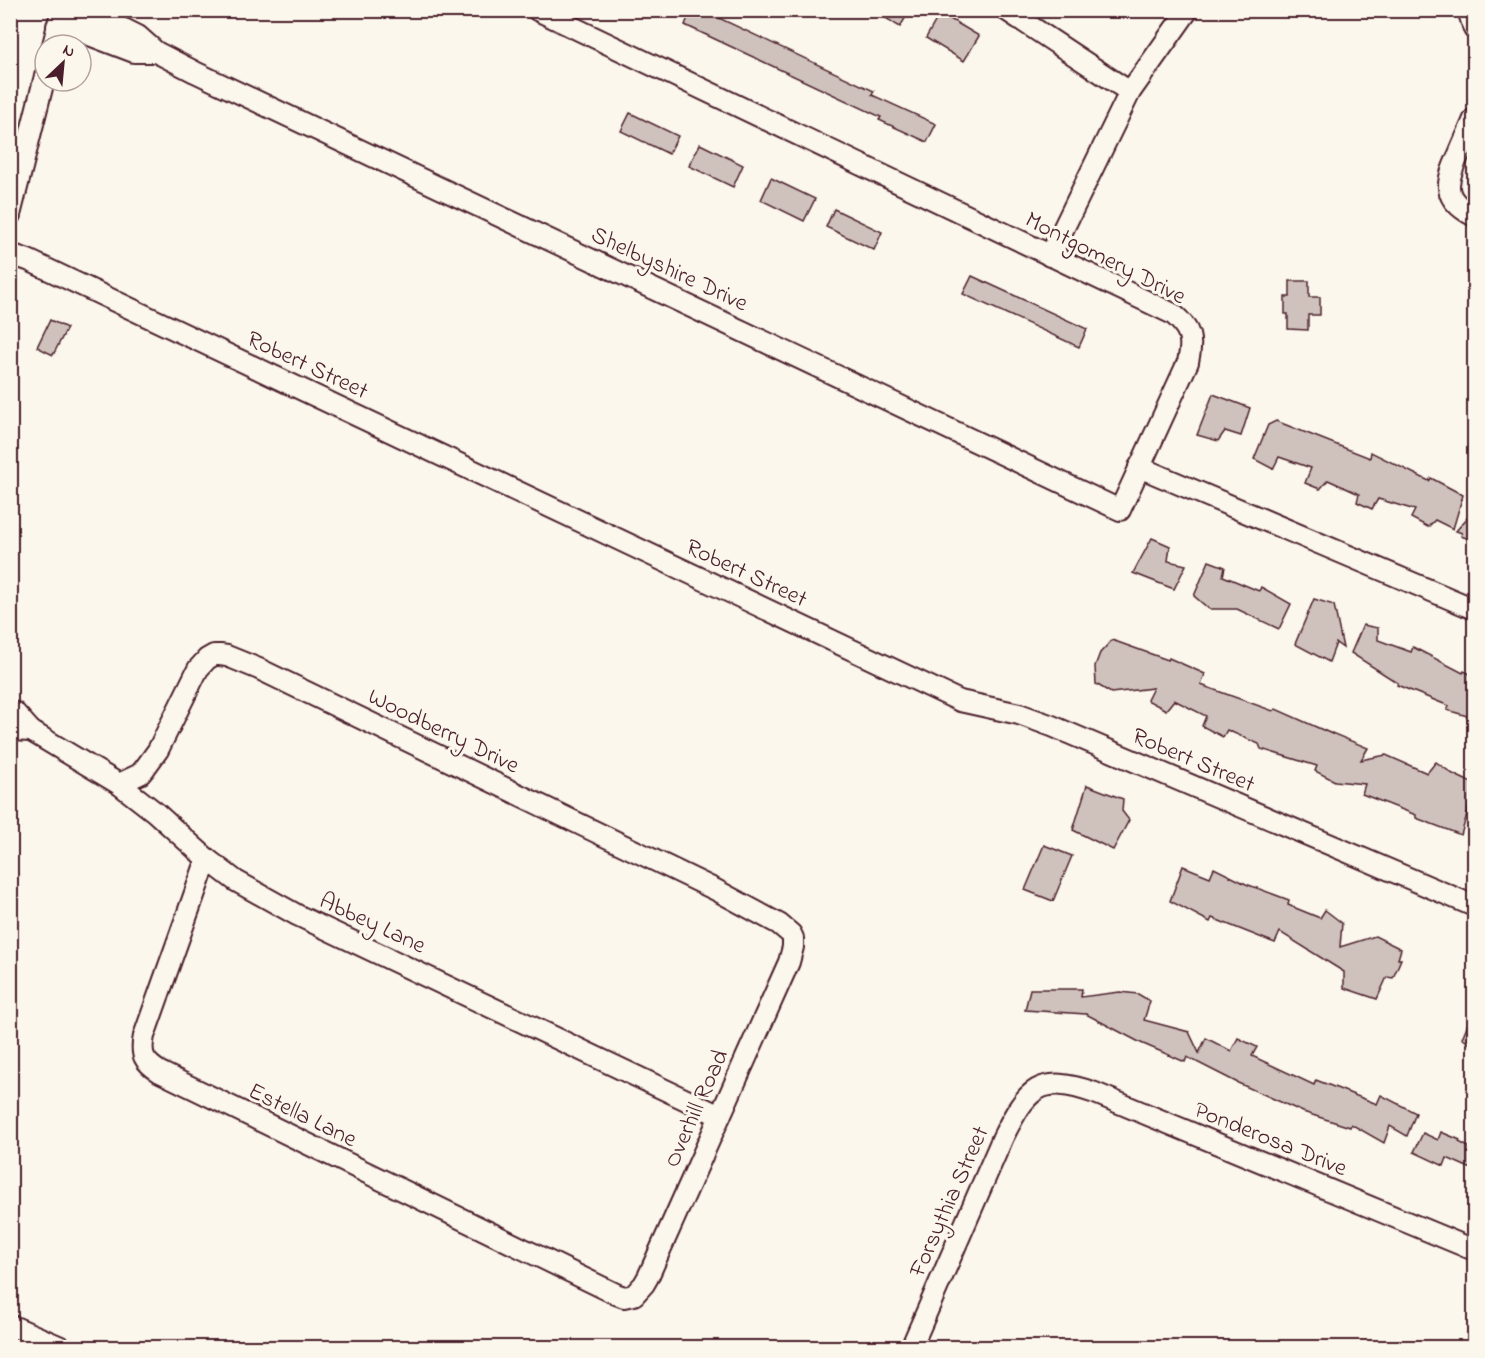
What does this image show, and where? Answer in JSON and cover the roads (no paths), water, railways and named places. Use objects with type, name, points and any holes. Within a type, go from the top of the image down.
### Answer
[{"type":"street","name":"Shelbyshire Drive","points":[[73,10],[124,29],[138,36],[156,52],[1120,510],[1139,467]]},
{"type":"street","name":"Montgomery Drive","points":[[537,10],[1173,314],[1183,322],[1189,333],[1191,340],[1188,362],[1139,467]]},
{"type":"street","points":[[1006,10],[1130,92]]},
{"type":"street","points":[[1050,256],[1130,92],[1188,10]]},
{"type":"street","points":[[1468,10],[1474,29]]},
{"type":"street","name":"Shelbyshire Drive","points":[[57,27],[84,33],[134,52],[156,52]]},
{"type":"street","points":[[10,215],[41,93]]},
{"type":"street","points":[[1474,119],[1448,179],[1450,193],[1455,203],[1474,216]]},
{"type":"street","name":"Robert Street","points":[[10,254],[40,266],[960,701],[1019,714],[1052,726],[1474,906]]},
{"type":"street","points":[[1139,467],[1474,609]]},
{"type":"street","name":"Woodberry Drive","points":[[119,784],[140,774],[158,750],[202,664],[214,655],[227,656],[435,753],[716,890],[779,924],[793,938]]},
{"type":"street","name":"Abbey Lane","points":[[10,711],[15,713],[31,731],[119,784],[236,881],[297,915],[720,1116]]},
{"type":"street","name":"Abbey Lane","points":[[10,730],[31,731]]},
{"type":"street","name":"Estella Lane","points":[[207,859],[144,1036],[142,1054],[151,1066],[616,1294],[624,1297],[634,1296]]},
{"type":"street","name":"Overhill Road","points":[[634,1296],[648,1277],[789,962],[793,938]]},
{"type":"street","name":"Ponderosa Drive","points":[[1046,1086],[1069,1085],[1095,1093],[1474,1250]]},
{"type":"street","name":"Forsythia Street","points":[[916,1346],[998,1148],[1024,1100],[1046,1086]]},
{"type":"street","points":[[10,1325],[63,1347]]}]
